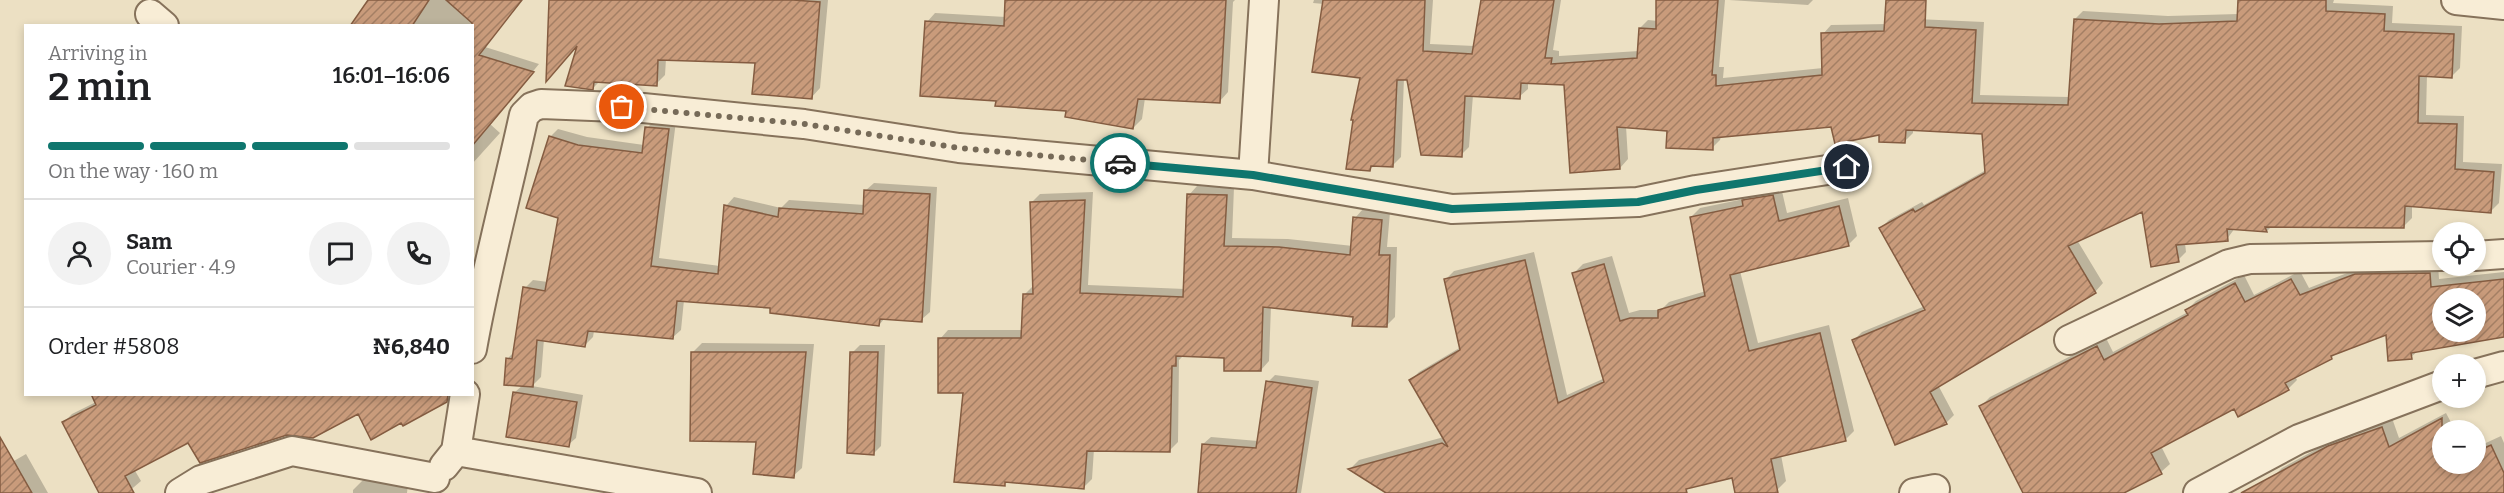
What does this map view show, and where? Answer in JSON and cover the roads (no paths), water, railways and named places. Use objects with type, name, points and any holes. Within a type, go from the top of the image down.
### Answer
[{"type":"street","points":[[1253,175],[1264,0]]},
{"type":"street","points":[[2456,0],[2504,5]]},
{"type":"street","points":[[474,324],[477,286],[504,209],[524,115],[532,107],[541,104],[643,108],[792,122],[959,148],[1253,175],[1452,209],[1638,202],[1696,190],[1847,167]]},
{"type":"street","points":[[2486,255],[2504,254]]},
{"type":"street","points":[[2069,340],[2229,264],[2250,259],[2432,256]]},
{"type":"street","points":[[2486,371],[2504,366]]},
{"type":"street","points":[[2198,493],[2299,439],[2432,389]]},
{"type":"street","points":[[180,493],[201,480],[292,451],[433,485],[456,451],[465,396]]},
{"type":"street","points":[[456,451],[697,493]]}]
